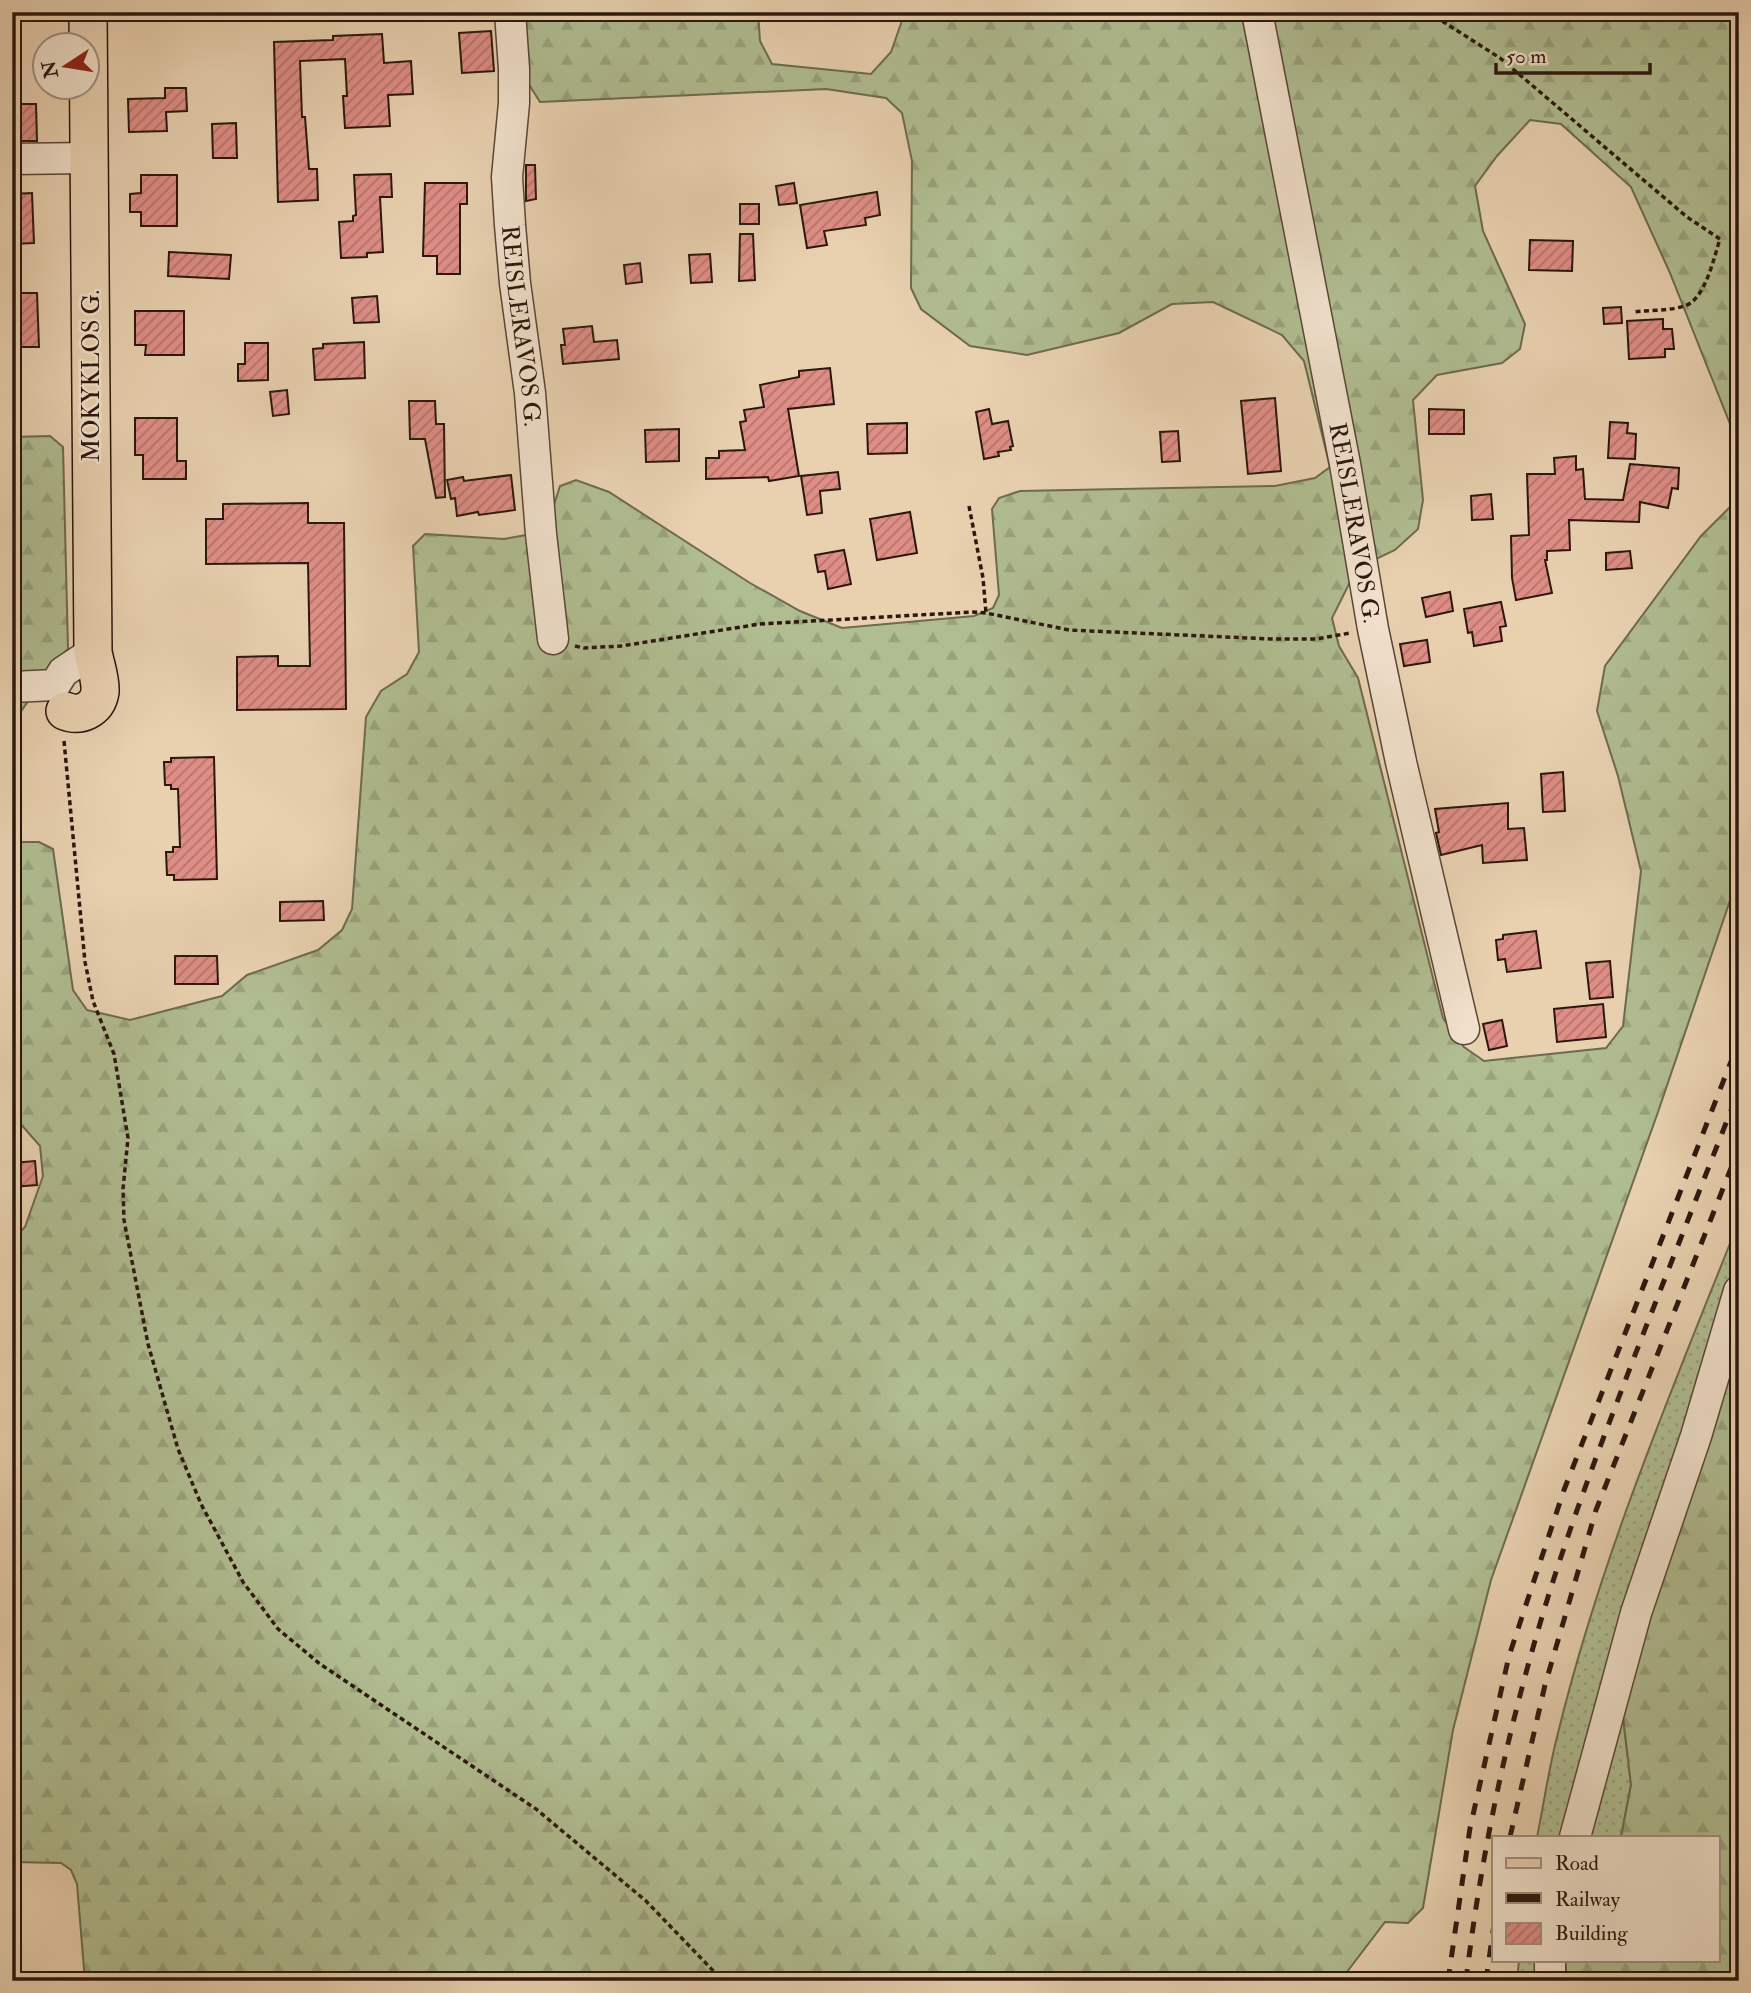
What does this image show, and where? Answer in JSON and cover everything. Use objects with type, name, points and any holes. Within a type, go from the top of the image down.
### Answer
[{"type":"main road","name":"MOKYKLOS G.","points":[[60,698],[78,714],[89,710],[96,703],[100,692],[93,652],[88,12]]},
{"type":"street","name":"REISLERAVOS G.","points":[[510,12],[514,92],[507,177],[510,225],[514,283],[530,393],[541,534],[553,639]]},
{"type":"street","name":"REISLERAVOS G.","points":[[1257,12],[1345,464],[1373,629],[1404,775],[1464,1029]]},
{"type":"street","points":[[12,159],[90,158]]},
{"type":"street","points":[[12,687],[60,698]]},
{"type":"street","points":[[1575,1836],[1636,1613],[1696,1436],[1739,1291]]},
{"type":"street","points":[[1550,1962],[1550,1981]]},
{"type":"path","points":[[1428,12],[1500,58],[1687,217],[1720,239],[1697,299],[1686,306],[1634,312]]},
{"type":"path","points":[[969,506],[983,578],[986,613]]},
{"type":"path","points":[[553,639],[584,648],[621,646],[760,624],[972,612],[1069,630],[1258,639],[1316,639],[1373,629]]},
{"type":"path","points":[[60,698],[85,962],[93,1001],[114,1054],[128,1138],[123,1189],[124,1220],[148,1344],[178,1449],[201,1504],[243,1582],[278,1629],[320,1664],[536,1809],[646,1901],[723,1981]]},
{"type":"green space","points":[[523,12],[758,12],[760,41],[772,64],[871,74],[891,52],[905,12],[1739,12],[1739,456],[1734,434],[1670,273],[1631,187],[1561,124],[1530,120],[1497,156],[1475,186],[1483,231],[1525,324],[1520,349],[1502,363],[1437,375],[1413,400],[1423,500],[1418,529],[1395,550],[1357,568],[1332,618],[1339,646],[1358,678],[1443,1018],[1464,1047],[1484,1061],[1606,1048],[1623,1026],[1641,871],[1618,776],[1597,711],[1605,666],[1701,536],[1733,504],[1739,482],[1739,874],[1658,1112],[1491,1580],[1453,1730],[1423,1908],[1408,1923],[1385,1922],[1340,1981],[85,1981],[77,1884],[71,1870],[61,1863],[12,1862],[12,1240],[25,1227],[43,1176],[40,1146],[12,1114],[12,842],[39,842],[53,849],[73,990],[87,1010],[130,1020],[222,996],[247,975],[318,950],[342,930],[352,909],[366,717],[381,691],[407,674],[419,652],[413,546],[425,534],[504,539],[526,535],[551,514],[560,486],[576,480],[609,492],[750,583],[800,611],[842,628],[974,616],[993,608],[999,595],[992,509],[999,498],[1020,491],[1275,486],[1315,478],[1330,467],[1304,361],[1282,335],[1213,302],[1172,304],[1119,333],[1027,355],[970,346],[921,309],[911,288],[912,161],[902,113],[886,98],[826,89],[540,102],[528,83]]},
{"type":"green space","points":[[50,436],[63,447],[68,649],[12,724],[12,437]]},
{"type":"green space","points":[[1739,1221],[1739,1325],[1622,1708],[1631,1785],[1621,1836],[1537,1836],[1555,1746],[1595,1602],[1639,1474]]},
{"type":"green space","points":[[1739,1325],[1739,1981],[1567,1981],[1565,1962],[1720,1962],[1720,1836],[1621,1836],[1631,1785],[1622,1708]]},
{"type":"green space","points":[[1519,1962],[1565,1962],[1567,1981],[1517,1981]]},
{"type":"building","points":[[491,31],[494,71],[462,73],[459,33]]},
{"type":"building","points":[[382,34],[384,63],[411,61],[413,94],[388,95],[390,126],[345,128],[345,59],[300,61],[302,117],[305,117],[309,169],[317,169],[318,200],[278,202],[274,42],[333,40],[333,36]]},
{"type":"building","points":[[165,88],[186,88],[187,111],[166,112],[167,131],[129,132],[128,99],[165,98]]},
{"type":"building","points":[[12,104],[36,104],[37,141],[12,141]]},
{"type":"building","points":[[236,123],[237,158],[213,158],[212,124]]},
{"type":"building","points":[[526,165],[535,165],[536,199],[526,201]]},
{"type":"building","points":[[391,174],[392,197],[380,197],[383,252],[367,253],[367,257],[341,258],[339,222],[353,221],[353,216],[356,215],[354,175]]},
{"type":"building","points":[[141,175],[177,175],[177,226],[141,226],[141,212],[130,212],[130,194],[141,193]]},
{"type":"building","points":[[425,183],[467,183],[467,204],[460,204],[460,274],[437,274],[437,256],[423,256]]},
{"type":"building","points":[[794,183],[797,203],[779,205],[776,186]]},
{"type":"building","points":[[877,192],[880,215],[865,218],[866,225],[824,231],[827,245],[807,248],[800,205]]},
{"type":"building","points":[[32,193],[34,243],[12,244],[12,194]]},
{"type":"building","points":[[740,204],[759,204],[759,224],[740,224]]},
{"type":"building","points":[[740,234],[753,234],[755,280],[739,281]]},
{"type":"building","points":[[1530,240],[1573,241],[1572,271],[1529,270]]},
{"type":"building","points":[[169,252],[231,255],[229,279],[168,276]]},
{"type":"building","points":[[710,254],[712,282],[691,283],[689,255]]},
{"type":"building","points":[[640,263],[642,282],[626,284],[624,265]]},
{"type":"building","points":[[18,293],[37,293],[39,347],[12,347],[12,304],[18,303]]},
{"type":"building","points":[[377,296],[379,322],[354,323],[352,298]]},
{"type":"building","points":[[1621,307],[1622,323],[1604,324],[1603,308]]},
{"type":"building","points":[[135,311],[184,311],[184,355],[145,355],[146,345],[135,345]]},
{"type":"building","points":[[1663,319],[1663,329],[1672,329],[1674,349],[1665,349],[1665,357],[1629,359],[1627,321]]},
{"type":"building","points":[[592,326],[594,342],[617,340],[619,359],[563,364],[563,329]]},
{"type":"building","points":[[364,342],[365,378],[315,380],[313,349],[323,348],[323,344]]},
{"type":"building","points":[[245,343],[268,343],[268,380],[238,381],[238,364],[245,364]]},
{"type":"building","points":[[830,368],[834,404],[788,409],[799,476],[769,481],[768,477],[706,479],[706,458],[719,458],[719,451],[745,450],[740,422],[746,421],[744,410],[764,407],[760,385],[799,377],[799,371]]},
{"type":"building","points":[[287,390],[289,414],[273,416],[270,392]]},
{"type":"building","points":[[1275,398],[1281,471],[1248,474],[1241,401]]},
{"type":"building","points":[[409,401],[435,401],[436,424],[444,424],[445,497],[436,498],[425,439],[410,439]]},
{"type":"building","points":[[989,409],[992,424],[1008,421],[1013,446],[1010,447],[1011,450],[998,452],[999,456],[984,459],[976,412]]},
{"type":"building","points":[[1429,409],[1464,410],[1464,434],[1429,434]]},
{"type":"building","points":[[135,418],[177,418],[177,461],[186,461],[186,479],[143,479],[143,455],[135,455]]},
{"type":"building","points":[[1610,422],[1628,423],[1627,433],[1636,434],[1635,459],[1608,458]]},
{"type":"building","points":[[907,423],[907,453],[868,454],[867,424]]},
{"type":"building","points":[[679,429],[679,461],[646,462],[645,430]]},
{"type":"building","points":[[1178,431],[1180,461],[1162,462],[1160,432]]},
{"type":"building","points":[[1576,456],[1576,470],[1583,469],[1585,499],[1623,500],[1630,464],[1679,468],[1678,489],[1672,488],[1668,508],[1640,502],[1639,522],[1569,520],[1570,550],[1547,551],[1545,560],[1552,593],[1516,600],[1512,578],[1511,536],[1529,535],[1527,474],[1555,474],[1554,458]]},
{"type":"building","points":[[838,472],[840,489],[820,491],[822,513],[807,515],[801,476]]},
{"type":"building","points":[[511,475],[515,510],[457,516],[455,498],[451,499],[447,480],[463,477],[464,481]]},
{"type":"building","points":[[1491,494],[1493,519],[1472,520],[1471,496]]},
{"type":"building","points":[[308,503],[308,523],[344,523],[346,709],[237,710],[237,657],[278,656],[278,666],[310,666],[308,563],[206,564],[206,519],[223,519],[223,504]]},
{"type":"building","points":[[910,512],[917,553],[877,560],[870,519]]},
{"type":"building","points":[[844,550],[851,584],[828,589],[825,571],[818,572],[815,555]]},
{"type":"building","points":[[1630,551],[1632,568],[1606,570],[1606,553]]},
{"type":"building","points":[[1450,592],[1453,611],[1426,617],[1422,598]]},
{"type":"building","points":[[1501,602],[1506,626],[1500,627],[1502,641],[1474,646],[1472,632],[1468,633],[1464,609]]},
{"type":"building","points":[[1427,640],[1430,662],[1404,666],[1400,644]]},
{"type":"building","points":[[214,757],[217,879],[174,880],[174,875],[167,875],[166,852],[173,852],[173,847],[180,847],[178,789],[165,785],[164,762],[171,762],[171,758]]},
{"type":"building","points":[[1563,772],[1565,811],[1543,812],[1541,774]]},
{"type":"building","points":[[1508,803],[1508,829],[1524,828],[1527,860],[1483,863],[1482,845],[1441,855],[1436,833],[1439,832],[1435,809]]},
{"type":"building","points":[[323,901],[324,920],[280,921],[280,902]]},
{"type":"building","points":[[1536,931],[1541,968],[1507,972],[1505,959],[1498,960],[1496,940],[1503,939],[1503,935]]},
{"type":"building","points":[[175,956],[217,956],[218,984],[175,984]]},
{"type":"building","points":[[1610,961],[1613,997],[1590,999],[1586,963]]},
{"type":"building","points":[[1603,1004],[1606,1037],[1557,1042],[1554,1009]]},
{"type":"building","points":[[1502,1020],[1507,1046],[1489,1050],[1483,1024]]},
{"type":"building","points":[[35,1161],[37,1185],[12,1187],[12,1163]]},
{"type":"railway","points":[[1448,1981],[1470,1828],[1509,1656],[1564,1490],[1739,1041]]},
{"type":"railway","points":[[1466,1981],[1495,1802],[1515,1714],[1550,1591],[1613,1413],[1739,1090]]},
{"type":"railway","points":[[1510,1836],[1545,1685],[1596,1510],[1739,1148]]},
{"type":"railway","points":[[1486,1981],[1492,1938]]}]
